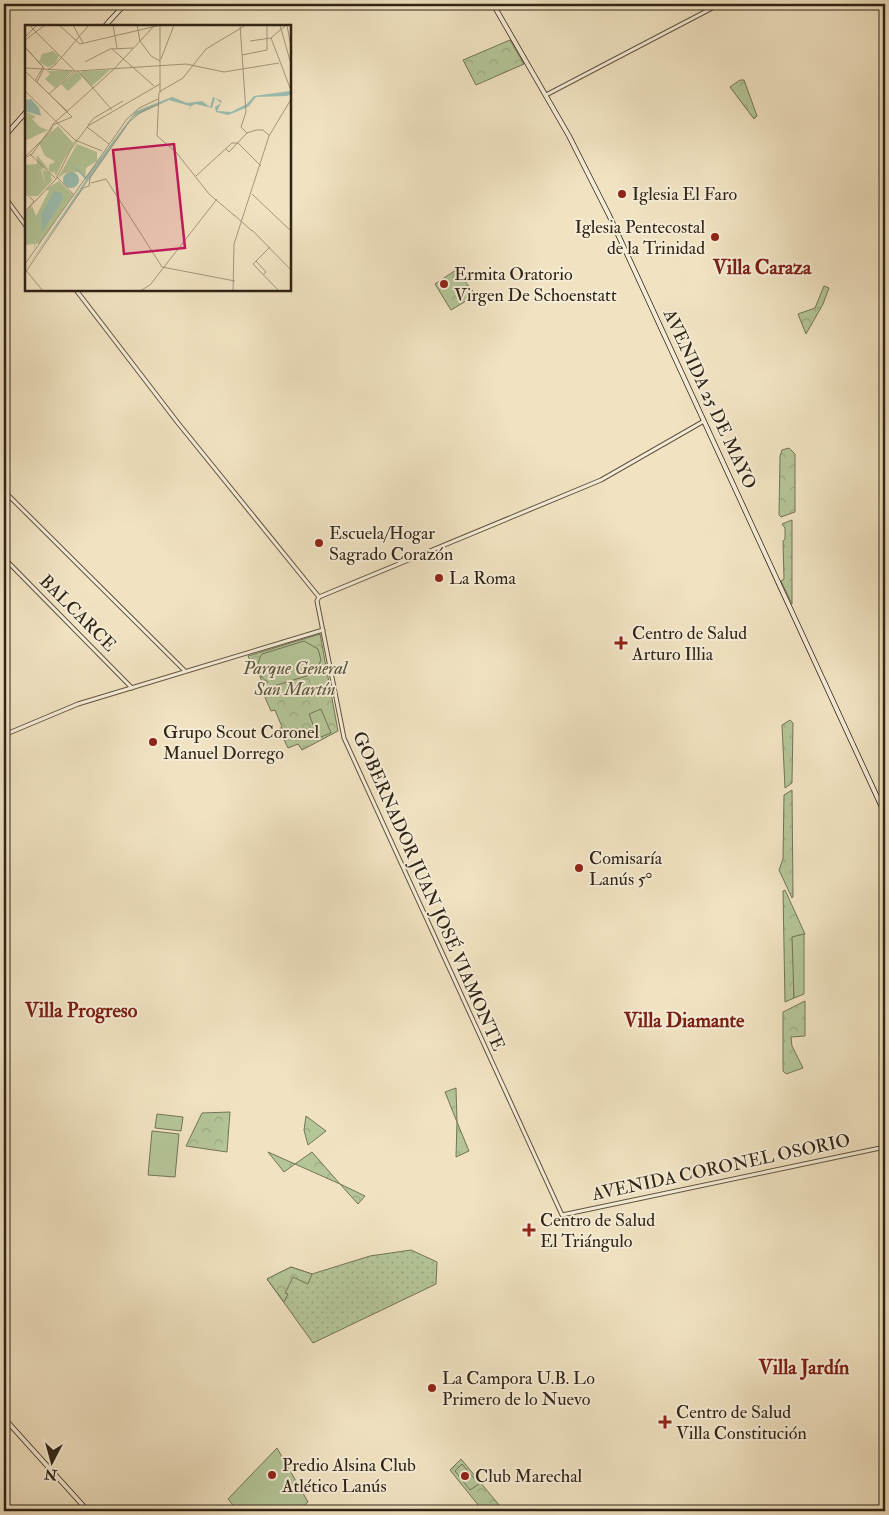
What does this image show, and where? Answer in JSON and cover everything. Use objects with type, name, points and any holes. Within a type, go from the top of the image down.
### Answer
[{"type":"main road","points":[[106,25],[125,4]]},
{"type":"main road","name":"AVENIDA 25 DE MAYO","points":[[493,4],[546,95],[610,214],[885,814]]},
{"type":"main road","points":[[4,137],[25,113]]},
{"type":"main road","points":[[4,1418],[88,1511]]},
{"type":"street","points":[[546,95],[720,4]]},
{"type":"street","points":[[4,196],[25,225]]},
{"type":"street","points":[[77,291],[178,423],[319,597],[601,480],[705,421]]},
{"type":"street","points":[[4,490],[185,670]]},
{"type":"street","name":"BALCARCE","points":[[4,558],[132,688]]},
{"type":"street","name":"GOBERNADOR JUAN JOSÉ VIAMONTE","points":[[319,597],[317,601],[344,738],[562,1215]]},
{"type":"street","points":[[4,735],[78,704],[185,670],[323,630]]},
{"type":"street","name":"AVENIDA CORONEL OSORIO","points":[[562,1215],[885,1147]]},
{"type":"green space","points":[[510,40],[524,64],[476,85],[463,60]]},
{"type":"green space","points":[[740,80],[744,80],[757,116],[754,119],[730,87]]},
{"type":"green space","points":[[456,270],[476,295],[451,310],[435,284]]},
{"type":"green space","points":[[824,286],[829,288],[823,304],[806,334],[798,314],[815,308]]},
{"type":"green space","points":[[789,448],[795,454],[795,512],[781,517],[779,515],[780,456],[782,450]]},
{"type":"green space","points":[[792,520],[792,604],[781,581],[784,579],[783,541],[785,539],[785,528],[782,524]]},
{"type":"green space","name":"Parque General San Martín","points":[[320,634],[338,731],[302,750],[298,744],[288,748],[279,729],[282,727],[275,710],[271,711],[260,686],[263,684],[256,667],[253,667],[248,656]]},
{"type":"green space","points":[[304,641],[318,649],[321,660],[317,669],[322,667],[323,671],[264,689],[263,684],[268,682],[260,674],[258,666],[262,654]]},
{"type":"green space","points":[[321,709],[331,733],[318,738],[309,714]]},
{"type":"green space","points":[[790,720],[793,723],[792,783],[785,788],[782,725]]},
{"type":"green space","points":[[792,790],[792,898],[779,870],[783,859],[784,795]]},
{"type":"green space","points":[[785,890],[805,934],[793,937],[794,998],[785,1002],[783,891]]},
{"type":"green space","points":[[804,934],[804,994],[794,998],[792,937]]},
{"type":"green space","points":[[805,1001],[805,1036],[791,1037],[792,1046],[803,1068],[786,1074],[783,1071],[783,1012]]},
{"type":"green space","points":[[456,1088],[457,1122],[445,1092]]},
{"type":"green space","points":[[230,1112],[227,1152],[186,1146],[202,1113]]},
{"type":"green space","points":[[157,1114],[183,1117],[181,1131],[155,1128]]},
{"type":"green space","points":[[306,1116],[326,1131],[308,1145],[304,1130]]},
{"type":"green space","points":[[457,1122],[469,1151],[456,1157]]},
{"type":"green space","points":[[152,1131],[179,1134],[175,1177],[148,1175]]},
{"type":"green space","points":[[268,1152],[295,1164],[284,1172]]},
{"type":"green space","points":[[312,1152],[340,1184],[295,1164]]},
{"type":"green space","points":[[340,1184],[365,1196],[358,1204]]},
{"type":"green space","points":[[411,1250],[437,1262],[436,1284],[313,1343],[267,1279],[291,1267],[312,1274],[370,1256]]},
{"type":"green space","points":[[291,1267],[312,1274],[308,1284],[293,1277],[285,1293],[288,1294],[284,1302],[267,1279]]},
{"type":"green space","name":"Predio Alsina Club Atlético Lanús","points":[[277,1448],[308,1502],[298,1511],[238,1511],[228,1499]]},
{"type":"green space","points":[[461,1459],[504,1511],[483,1511],[450,1470]]},
{"type":"green space","name":"Club Marechal","points":[[462,1464],[479,1484],[470,1490],[455,1471]]},
{"type":"place","name":"Iglesia El Faro","points":[[622,194]]},
{"type":"place","name":"Iglesia Pentecostal de la Trinidad","points":[[715,237]]},
{"type":"place","name":"Ermita Oratorio Virgen De Schoenstatt","points":[[444,284]]},
{"type":"place","name":"Escuela/Hogar Sagrado Corazón","points":[[319,543]]},
{"type":"place","name":"La Roma","points":[[439,578]]},
{"type":"place","name":"Centro de Salud Arturo Illia","points":[[621,643]]},
{"type":"place","name":"Grupo Scout Coronel Manuel Dorrego","points":[[153,742]]},
{"type":"place","name":"Comisaría Lanús 5°","points":[[579,868]]},
{"type":"place","name":"Centro de Salud El Triángulo","points":[[529,1230]]},
{"type":"place","name":"La Campora U.B. Lo Primero de lo Nuevo","points":[[432,1388]]},
{"type":"place","name":"Centro de Salud Villa Constitución","points":[[665,1422]]},
{"type":"place","name":"Predio Alsina Club Atlético Lanús","points":[[272,1475]]},
{"type":"place","name":"Club Marechal","points":[[465,1476]]},
{"type":"district","name":"Villa Caraza","points":[[762,267]]},
{"type":"district","name":"Villa Progreso","points":[[81,1010]]},
{"type":"district","name":"Villa Diamante","points":[[684,1020]]},
{"type":"district","name":"Villa Jardín","points":[[804,1367]]}]
